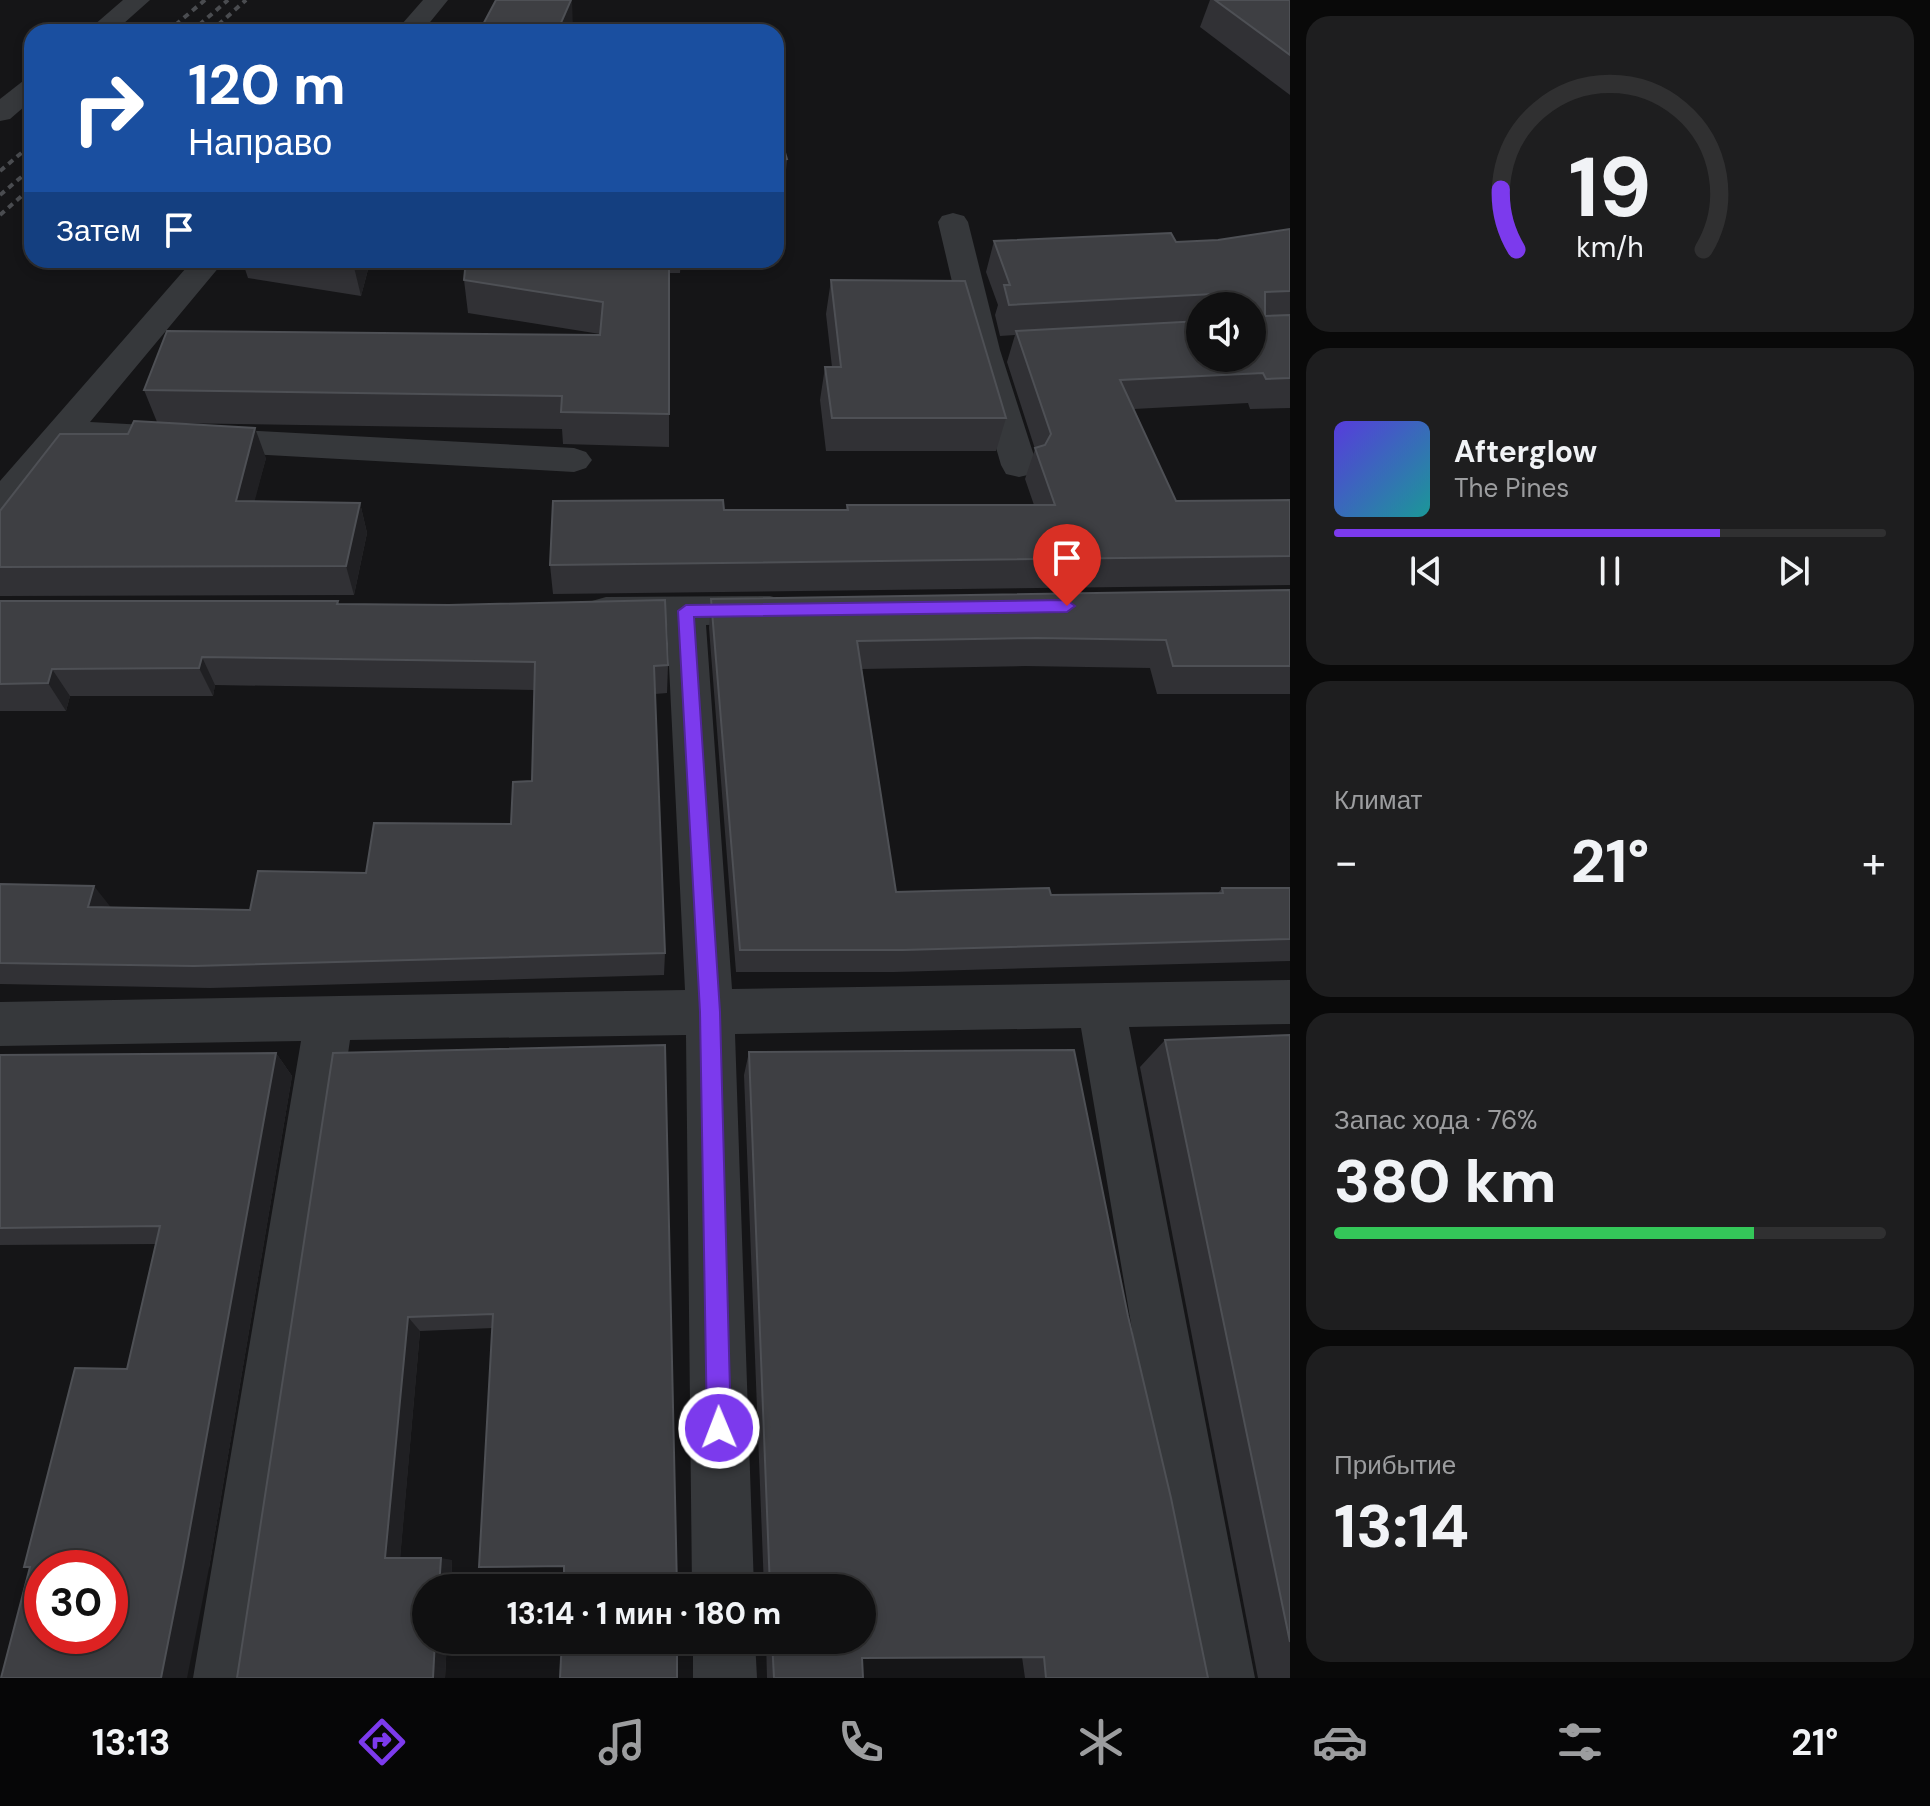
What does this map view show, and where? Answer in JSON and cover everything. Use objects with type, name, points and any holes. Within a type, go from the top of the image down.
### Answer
[{"type":"street","points":[[109,24],[138,0]]},
{"type":"street","points":[[415,24],[436,0]]},
{"type":"street","points":[[0,113],[24,94]]},
{"type":"street","points":[[953,222],[999,350],[1019,465]]},
{"type":"street","points":[[0,505],[203,268]]},
{"type":"street","points":[[60,432],[574,460]]},
{"type":"street","points":[[574,611],[813,609]]},
{"type":"street","points":[[686,611],[710,1012],[723,1574]]},
{"type":"street","points":[[0,1024],[1290,1002]]},
{"type":"street","points":[[1101,1006],[1223,1678]]},
{"type":"street","points":[[225,1678],[329,1019]]},
{"type":"street","points":[[724,1654],[725,1678]]},
{"type":"building","points":[[496,0],[571,0],[560,24],[483,24]]},
{"type":"building","points":[[1215,0],[1290,0],[1290,55]]},
{"type":"building","points":[[1290,229],[1290,291],[1186,292],[1186,295],[1009,305],[1004,285],[1010,285],[994,241],[1171,233],[1176,242],[1218,240]]},
{"type":"building","points":[[465,268],[669,268],[669,414],[561,412],[562,396],[144,390],[167,331],[600,335],[603,302],[464,280]]},
{"type":"building","points":[[831,280],[965,281],[1006,418],[832,418],[825,367],[841,367]]},
{"type":"building","points":[[1290,315],[1290,378],[1266,379],[1263,373],[1120,380],[1176,501],[1290,500],[1290,556],[550,565],[553,501],[723,500],[724,510],[848,510],[847,505],[1055,505],[1035,448],[1045,445],[1051,434],[1016,331],[1186,322],[1186,372],[1266,372],[1266,316]]},
{"type":"building","points":[[134,421],[255,428],[236,501],[360,503],[346,566],[0,567],[0,511],[60,434],[128,434]]},
{"type":"building","points":[[1290,590],[1290,666],[1173,666],[1166,640],[1037,638],[857,641],[896,892],[1049,888],[1051,895],[1223,893],[1222,888],[1290,888],[1290,939],[903,950],[740,950],[711,599]]},
{"type":"building","points":[[665,600],[668,665],[654,666],[665,953],[194,966],[0,963],[0,884],[94,886],[88,907],[250,910],[258,871],[366,873],[374,823],[511,824],[513,782],[532,781],[535,662],[202,657],[199,668],[52,669],[48,683],[0,684],[0,601],[338,601],[337,604],[449,605]]},
{"type":"building","points":[[1290,1035],[1290,1642],[1165,1040]]},
{"type":"building","points":[[665,1045],[677,1574],[564,1574],[564,1566],[479,1567],[493,1314],[408,1317],[385,1558],[441,1558],[440,1574],[412,1574],[412,1654],[434,1654],[433,1678],[237,1678],[333,1053]]},
{"type":"building","points":[[1074,1050],[1128,1316],[1171,1498],[1208,1678],[1046,1678],[1044,1657],[862,1658],[863,1678],[774,1678],[773,1654],[876,1654],[876,1574],[769,1574],[749,1052]]},
{"type":"building","points":[[276,1053],[161,1678],[1,1678],[24,1590],[24,1654],[128,1654],[128,1550],[28,1550],[75,1368],[127,1369],[160,1226],[0,1228],[0,1055]]},
{"type":"building","points":[[561,1654],[677,1654],[677,1678],[560,1678]]},
{"type":"railway","points":[[176,24],[205,0]]},
{"type":"railway","points":[[200,24],[228,0]]},
{"type":"railway","points":[[219,24],[246,0]]},
{"type":"railway","points":[[0,171],[24,151]]},
{"type":"railway","points":[[0,195],[24,175]]},
{"type":"railway","points":[[0,215],[24,194]]},
{"type":"route","points":[[719,1428],[710,1012],[686,611],[1067,606]]}]
